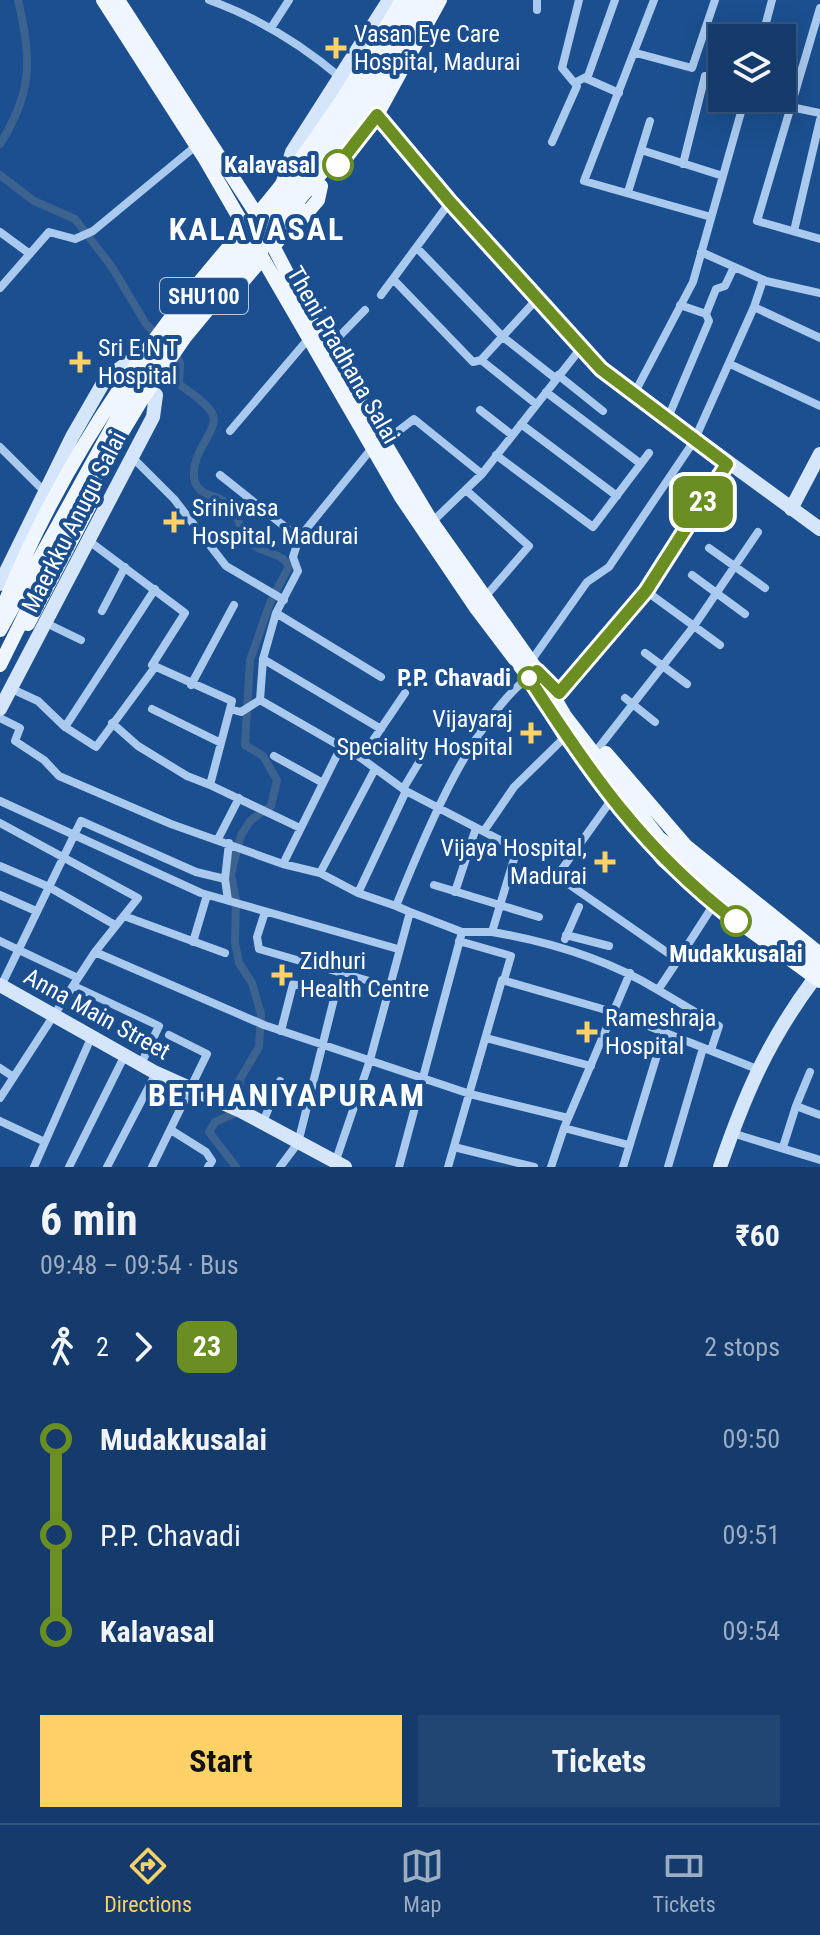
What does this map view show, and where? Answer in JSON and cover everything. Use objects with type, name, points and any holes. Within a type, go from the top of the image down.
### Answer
[{"type":"main road","name":"Theni Pradhana Salai","points":[[103,0],[197,145],[274,280],[476,608],[535,675],[559,693],[686,846],[820,954]]},
{"type":"main road","name":"Theni Pradhana Salai","points":[[118,0],[257,215],[378,445],[565,716],[659,838],[716,897]]},
{"type":"main road","points":[[13,642],[47,593],[109,469],[156,395],[262,259],[257,215],[350,90],[402,0]]},
{"type":"main road","name":"SHU100","points":[[0,630],[5,606],[131,393],[198,302],[334,135],[416,0]]},
{"type":"main road","name":"SHU100","points":[[0,665],[81,501],[141,401],[185,337],[332,160],[406,42],[428,0]]},
{"type":"main road","points":[[5,606],[84,445],[143,351],[241,224],[274,246],[377,115],[440,0]]},
{"type":"main road","points":[[286,268],[284,242],[318,200],[321,186]]},
{"type":"main road","points":[[244,195],[259,199],[278,190]]},
{"type":"main road","points":[[241,283],[265,276],[274,280]]},
{"type":"main road","name":"Theni Pradhana Salai","points":[[535,675],[565,737],[612,799],[663,860],[716,897]]},
{"type":"main road","points":[[716,897],[818,977]]},
{"type":"street","points":[[271,28],[289,0]]},
{"type":"street","points":[[278,190],[292,152],[342,79],[389,0]]},
{"type":"street","points":[[576,82],[566,77],[562,68],[579,0]]},
{"type":"street","points":[[576,82],[585,78],[597,56],[615,0]]},
{"type":"street","points":[[654,0],[584,181],[711,217]]},
{"type":"street","points":[[636,53],[692,68],[715,0]]},
{"type":"street","points":[[766,24],[772,0]]},
{"type":"street","points":[[212,1],[247,14],[271,28],[342,79]]},
{"type":"street","points":[[796,90],[820,8]]},
{"type":"street","points":[[683,164],[705,76]]},
{"type":"street","points":[[585,78],[619,93]]},
{"type":"street","points":[[552,142],[575,91],[576,82]]},
{"type":"street","points":[[796,108],[820,113]]},
{"type":"street","points":[[634,394],[693,282],[741,112]]},
{"type":"street","points":[[790,112],[757,221],[820,239]]},
{"type":"street","points":[[377,115],[581,348],[694,441],[820,529]]},
{"type":"street","points":[[794,231],[820,120]]},
{"type":"street","points":[[628,192],[650,121]]},
{"type":"street","points":[[0,288],[49,232],[75,239],[83,237],[197,145]]},
{"type":"street","points":[[641,150],[723,176]]},
{"type":"street","points":[[381,295],[450,202]]},
{"type":"street","points":[[0,232],[30,254]]},
{"type":"street","points":[[417,248],[503,337],[603,411]]},
{"type":"street","points":[[701,252],[763,280],[820,293]]},
{"type":"street","points":[[667,420],[709,321],[706,314],[716,289],[725,286],[734,267]]},
{"type":"street","points":[[393,279],[466,359],[473,362],[481,360],[537,299]]},
{"type":"street","points":[[396,906],[439,808],[496,710],[535,675],[587,582],[609,567],[694,441],[730,364],[763,280]]},
{"type":"street","points":[[680,305],[706,314]]},
{"type":"street","points":[[754,307],[820,338]]},
{"type":"street","points":[[329,347],[365,310]]},
{"type":"street","points":[[230,431],[309,338]]},
{"type":"street","points":[[432,522],[482,474],[581,348]]},
{"type":"street","points":[[0,584],[5,557],[106,378],[143,351]]},
{"type":"street","points":[[481,360],[536,404]]},
{"type":"street","points":[[730,364],[820,406]]},
{"type":"street","points":[[546,392],[641,464]]},
{"type":"street","name":"Maerkku Anugu Salai","points":[[0,709],[153,417],[156,395]]},
{"type":"street","points":[[480,410],[512,435]]},
{"type":"street","points":[[258,702],[263,659],[276,613],[281,598],[298,571],[293,557],[299,538],[378,445],[414,419],[482,474]]},
{"type":"street","points":[[521,424],[617,496]]},
{"type":"street","points":[[0,447],[44,491]]},
{"type":"street","points":[[496,455],[593,527],[649,453]]},
{"type":"street","points":[[791,509],[820,454]]},
{"type":"street","points":[[132,457],[174,499],[226,566],[281,598]]},
{"type":"street","points":[[559,693],[646,591],[727,464]]},
{"type":"street","points":[[220,475],[299,538]]},
{"type":"street","points":[[467,491],[529,546],[485,597]]},
{"type":"street","points":[[600,746],[694,626],[758,532]]},
{"type":"street","points":[[89,541],[185,613],[152,665],[232,701],[210,785]]},
{"type":"street","points":[[709,548],[765,588]]},
{"type":"street","points":[[102,611],[125,567]]},
{"type":"street","points":[[692,575],[745,614]]},
{"type":"street","points":[[65,727],[155,589]]},
{"type":"street","points":[[646,591],[720,645]]},
{"type":"street","points":[[191,685],[234,605]]},
{"type":"street","points":[[276,613],[381,677]]},
{"type":"street","points":[[46,623],[81,640]]},
{"type":"street","points":[[645,653],[687,684]]},
{"type":"street","points":[[263,659],[381,729]]},
{"type":"street","points":[[12,689],[38,701],[65,727],[96,747],[155,667]]},
{"type":"street","points":[[361,758],[405,693]]},
{"type":"street","points":[[625,698],[655,722]]},
{"type":"street","points":[[230,709],[241,712],[258,702]]},
{"type":"street","points":[[258,702],[361,758],[405,790],[517,849],[492,932]]},
{"type":"street","points":[[152,709],[221,743]]},
{"type":"street","points":[[0,718],[20,728],[15,741],[44,760],[59,776],[171,824],[283,864],[320,873],[358,893],[396,906],[511,956],[448,1167]]},
{"type":"street","points":[[112,723],[138,746],[187,776],[300,828]]},
{"type":"street","points":[[455,892],[480,829],[514,787],[565,737]]},
{"type":"street","points":[[283,864],[341,747]]},
{"type":"street","points":[[274,756],[323,783]]},
{"type":"street","points":[[358,893],[421,759]]},
{"type":"street","points":[[320,873],[375,769]]},
{"type":"street","points":[[218,839],[239,798]]},
{"type":"street","points":[[612,799],[557,876],[678,960]]},
{"type":"street","points":[[0,801],[207,895],[398,949]]},
{"type":"street","points":[[1,985],[77,835],[81,821],[196,872],[225,879]]},
{"type":"street","points":[[0,823],[138,898],[95,952],[0,1098]]},
{"type":"street","points":[[229,900],[225,879],[235,845]]},
{"type":"street","points":[[0,866],[49,887],[115,925]]},
{"type":"street","points":[[511,870],[546,880]]},
{"type":"street","points":[[434,885],[539,917]]},
{"type":"street","points":[[0,895],[36,911]]},
{"type":"street","points":[[193,942],[207,895]]},
{"type":"street","points":[[658,990],[716,897]]},
{"type":"street","points":[[561,947],[579,907]]},
{"type":"street","points":[[265,912],[257,937],[259,949],[390,987]]},
{"type":"street","points":[[337,1166],[370,1060],[410,912]]},
{"type":"street","points":[[124,916],[225,953]]},
{"type":"street","points":[[461,936],[492,932],[561,947],[630,973],[719,1026],[707,1049],[668,1167]]},
{"type":"street","points":[[566,935],[609,946]]},
{"type":"street","points":[[399,1167],[461,936]]},
{"type":"street","points":[[0,941],[159,1026],[141,1064]]},
{"type":"street","points":[[95,952],[281,1031],[424,1076],[470,1094],[568,1118]]},
{"type":"street","points":[[551,1167],[568,1118],[630,973]]},
{"type":"street","points":[[720,1167],[757,1069],[787,1014],[818,977]]},
{"type":"street","points":[[504,980],[613,1012],[757,1069]]},
{"type":"street","points":[[280,1167],[298,1143],[335,995],[293,984],[281,1031]]},
{"type":"street","name":"Anna Main Street","points":[[1,985],[53,1018],[156,1073],[263,1122],[337,1166]]},
{"type":"street","points":[[623,1167],[664,1032]]},
{"type":"street","points":[[152,1167],[188,1087],[207,1054],[169,1035]]},
{"type":"street","points":[[34,1167],[91,1038]]},
{"type":"street","points":[[486,1038],[591,1066]]},
{"type":"street","points":[[69,1167],[125,1055]]},
{"type":"street","points":[[0,1068],[12,1076]]},
{"type":"street","points":[[783,1147],[810,1072]]},
{"type":"street","points":[[107,1167],[156,1073]]},
{"type":"street","points":[[263,1122],[280,1081]]},
{"type":"street","points":[[796,1106],[820,1115]]},
{"type":"street","points":[[0,1121],[45,1142]]},
{"type":"street","points":[[564,1128],[629,1145]]},
{"type":"street","points":[[171,1130],[206,1152],[212,1161],[208,1167]]},
{"type":"street","points":[[732,1133],[820,1160]]},
{"type":"street","points":[[454,1147],[534,1167]]},
{"type":"waterway","points":[[0,144],[19,108],[27,74],[26,40],[18,0]]},
{"type":"waterway","points":[[0,175],[34,201],[75,219],[112,267],[146,324],[159,337]]},
{"type":"waterway","points":[[175,351],[180,363],[179,384],[206,405],[214,419],[196,461],[197,487],[230,507],[252,544],[282,558],[289,566],[270,603],[250,660],[245,745],[263,756],[277,780],[271,806],[251,820],[241,835],[231,874],[236,900],[235,943],[239,963],[252,983],[261,1014],[259,1047],[240,1079],[239,1106],[233,1114],[215,1122],[209,1132],[236,1167]]},
{"type":"bus line","name":"23","points":[[338,165],[377,115],[450,202],[601,369],[727,464],[646,591],[559,693],[537,671],[529,678],[565,737],[634,827],[663,860],[736,921]]},
{"type":"place","name":"Vasan Eye Care Hospital, Madurai","points":[[336,48]]},
{"type":"place","name":"Kalavasal","points":[[338,165]]},
{"type":"place","name":"Sri E N T Hospital","points":[[80,362]]},
{"type":"place","name":"Srinivasa Hospital, Madurai","points":[[174,522]]},
{"type":"place","name":"P.P. Chavadi","points":[[529,678]]},
{"type":"place","name":"Vijayaraj Speciality Hospital","points":[[531,733]]},
{"type":"place","name":"Vijaya Hospital, Madurai","points":[[605,862]]},
{"type":"place","name":"Mudakkusalai","points":[[736,921]]},
{"type":"place","name":"Zidhuri Health Centre","points":[[282,975]]},
{"type":"place","name":"Rameshraja Hospital","points":[[587,1032]]},
{"type":"district","name":"KALAVASAL","points":[[257,229]]},
{"type":"district","name":"BETHANIYAPURAM","points":[[287,1095]]}]
